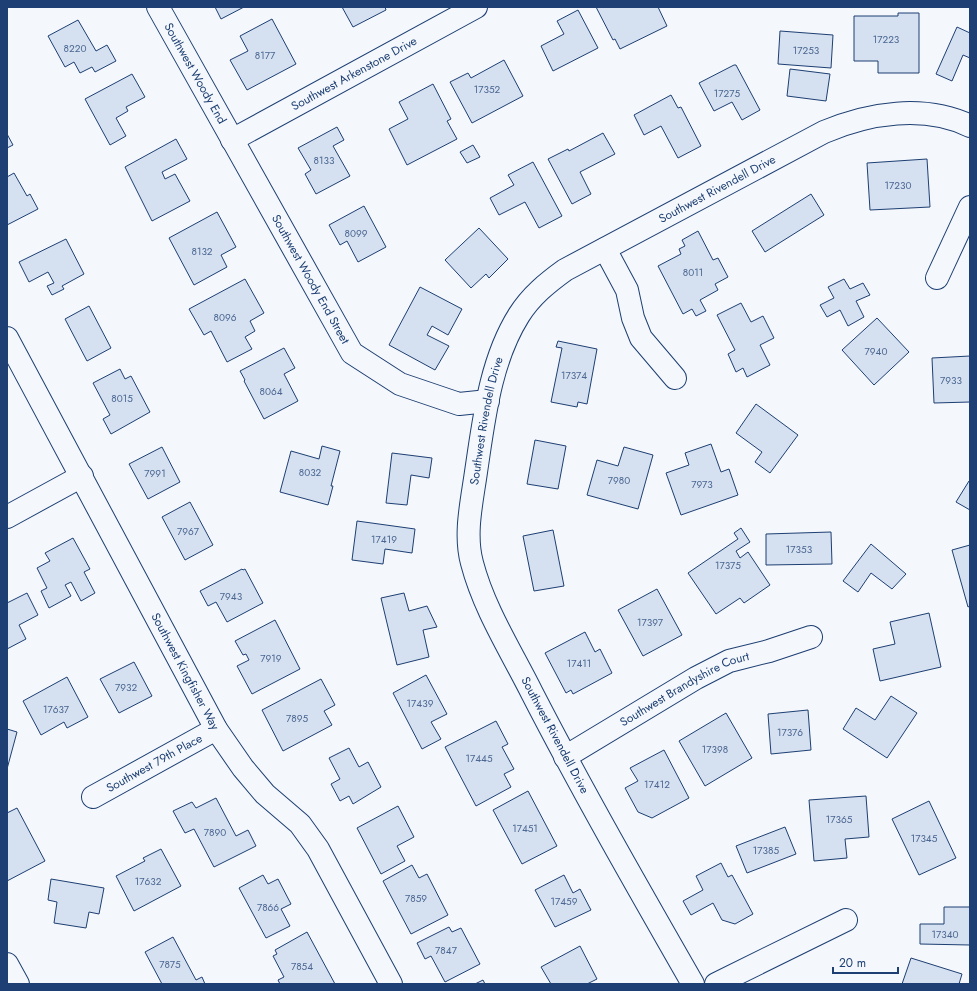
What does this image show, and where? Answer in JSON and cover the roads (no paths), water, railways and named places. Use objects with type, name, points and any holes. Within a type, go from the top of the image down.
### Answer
[{"type":"street","name":"Southwest Woody End","points":[[158,7],[232,140]]},
{"type":"street","name":"Southwest Arkenstone Drive","points":[[232,140],[467,9]]},
{"type":"street","name":"Southwest Rivendell Drive","points":[[693,984],[565,757],[482,594],[471,561],[470,516],[492,378],[518,316],[529,301],[544,285],[565,270],[824,132],[843,124],[862,119],[914,113],[936,114],[970,126]]},
{"type":"street","name":"Southwest Woody End Street","points":[[232,140],[352,353],[400,384],[458,404],[488,401]]},
{"type":"street","points":[[937,278],[970,207]]},
{"type":"street","points":[[605,249],[627,290],[633,318],[641,338],[675,378]]},
{"type":"street","name":"Southwest Kingfisher Way","points":[[7,338],[216,729],[243,768],[265,794],[300,824],[318,849],[391,984]]},
{"type":"street","points":[[7,517],[82,476]]},
{"type":"street","name":"Southwest Brandyshire Court","points":[[565,757],[696,678],[729,661],[769,652],[811,637]]},
{"type":"street","name":"Southwest 79th Place","points":[[93,797],[216,729]]},
{"type":"street","points":[[716,984],[846,920]]},
{"type":"street","points":[[7,964],[18,984]]}]
